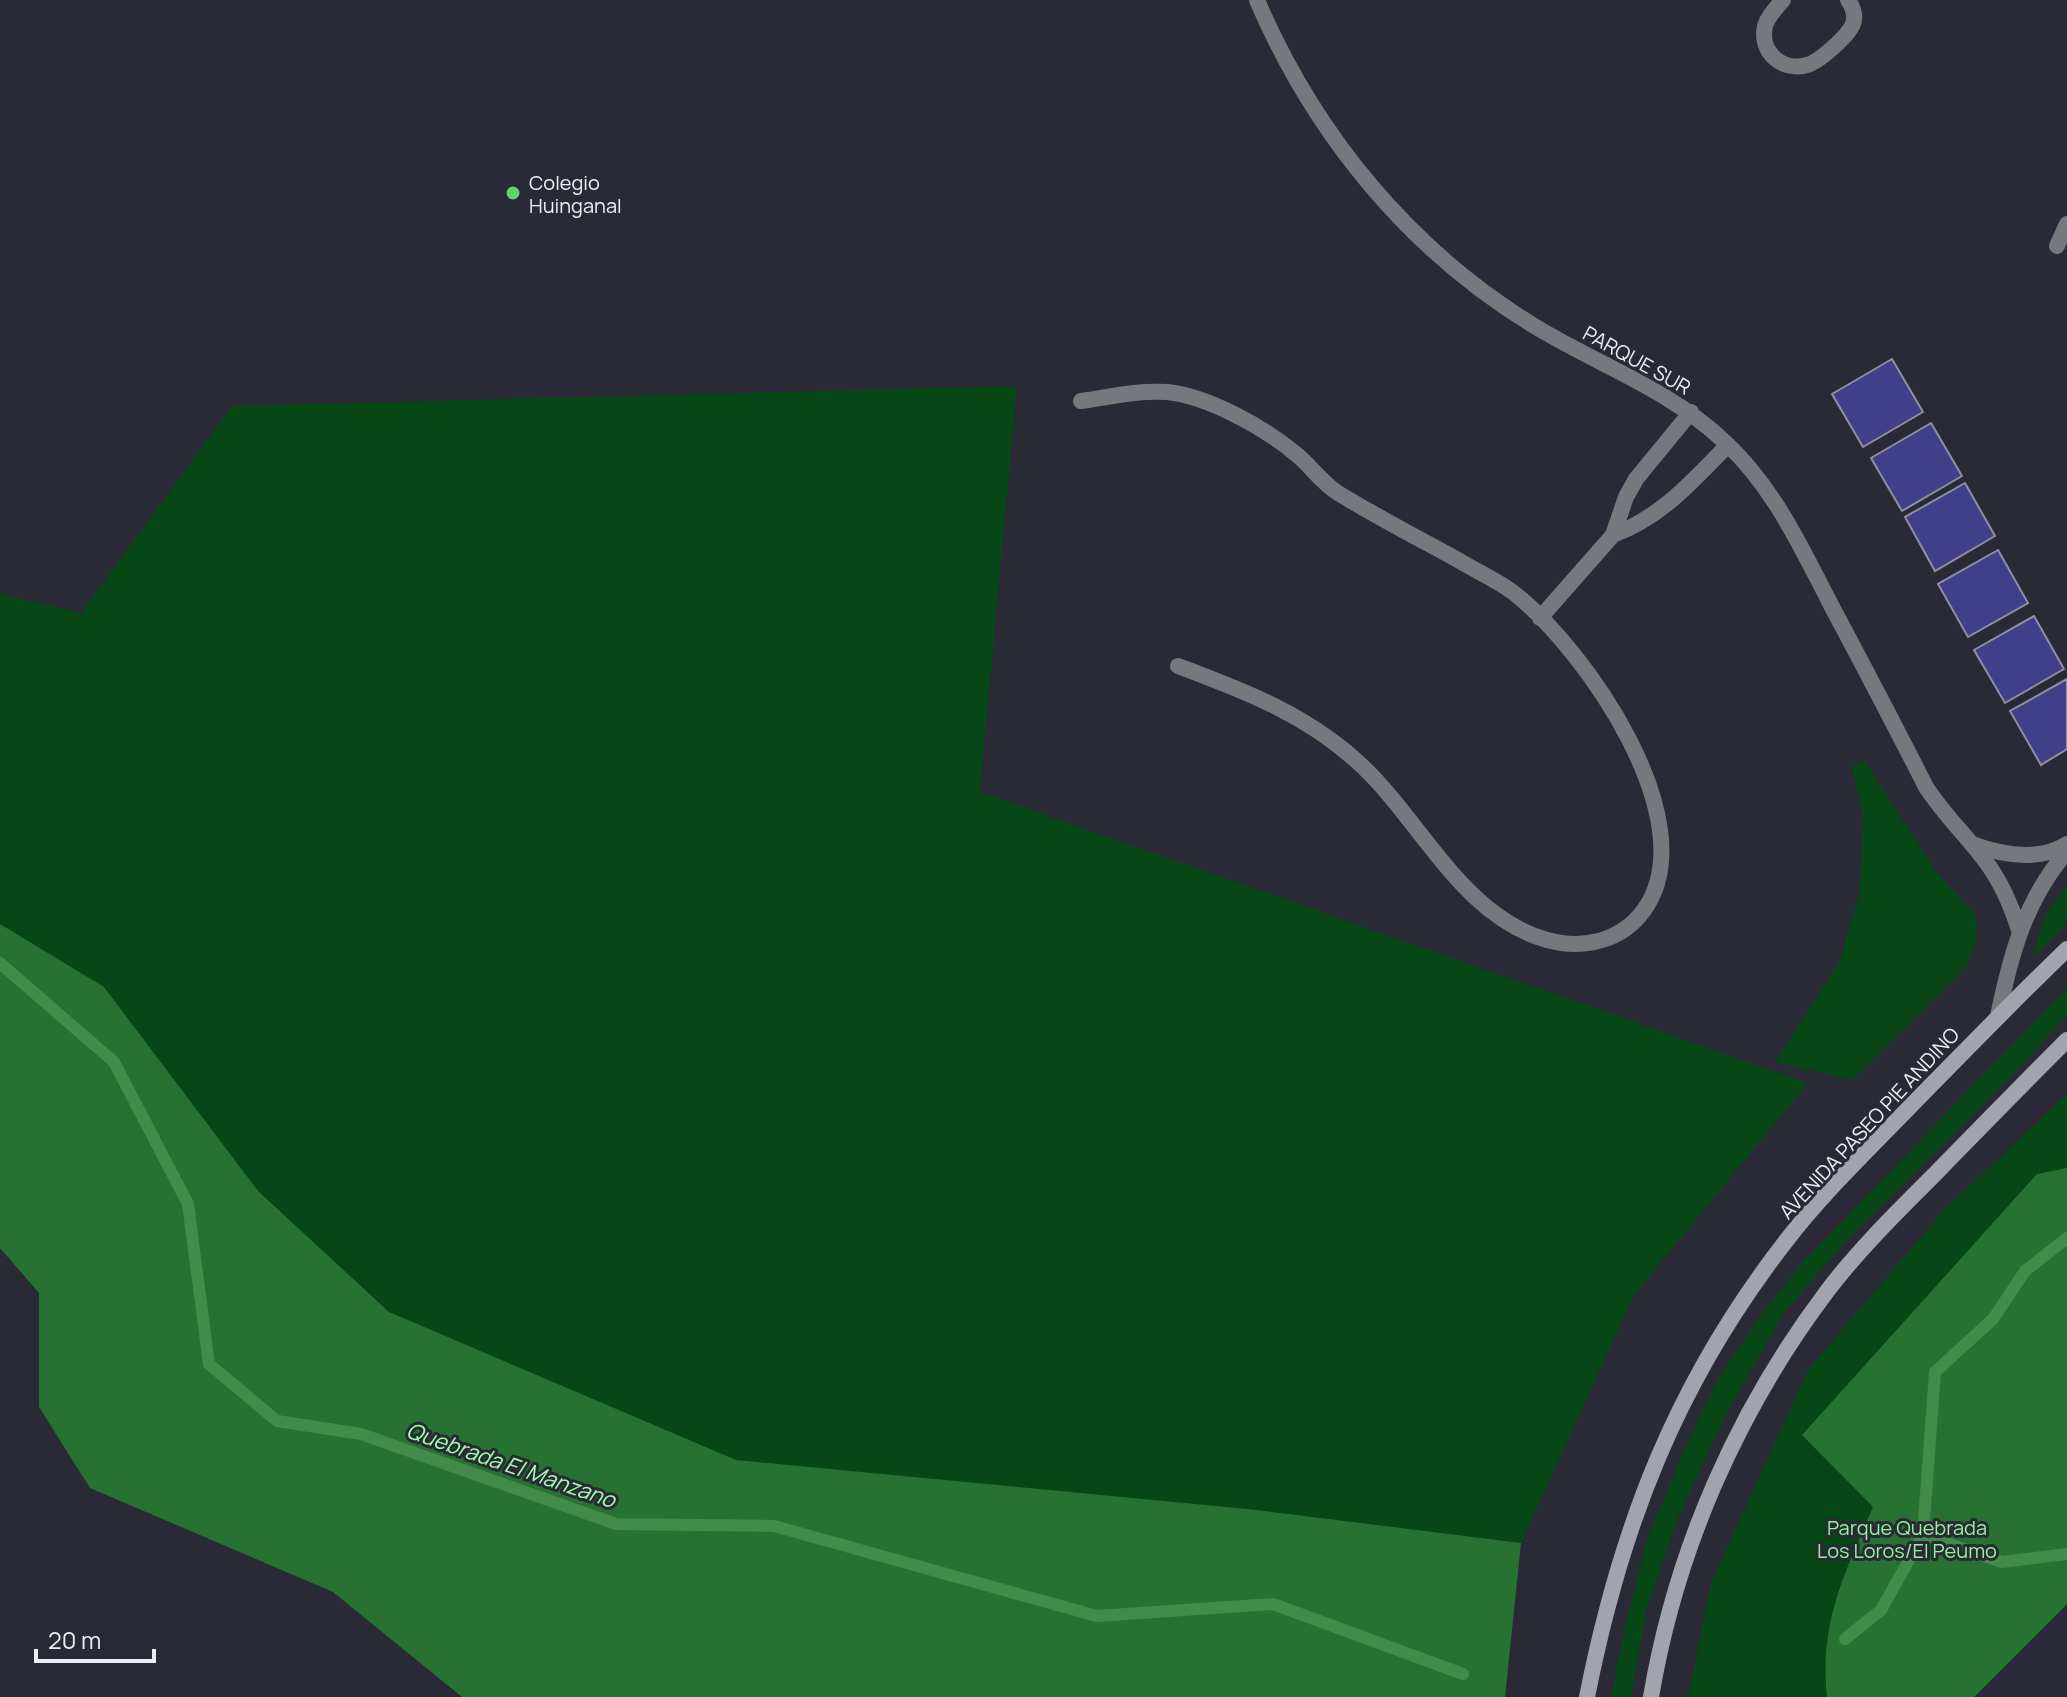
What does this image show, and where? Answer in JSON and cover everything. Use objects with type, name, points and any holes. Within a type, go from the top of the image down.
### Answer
[{"type":"street","name":"PARQUE SUR","points":[[1257,0],[1296,79],[1326,128],[1354,166],[1419,237],[1475,285],[1535,327],[1652,387],[1691,412],[1728,445],[1769,493],[1787,521],[1926,787],[1952,825],[1970,843],[1999,882],[2019,930]]},
{"type":"street","points":[[1783,0],[1766,22],[1766,47],[1773,57],[1792,67],[1815,62],[1847,32],[1855,14],[1848,0]]},
{"type":"street","points":[[2057,246],[2067,224]]},
{"type":"street","points":[[1081,401],[1168,392],[1213,404],[1275,438],[1297,454],[1331,488],[1348,499],[1501,584],[1540,618],[1583,668],[1618,722],[1644,773],[1661,826],[1663,861],[1651,900],[1630,925],[1604,940],[1577,943],[1550,940],[1503,920],[1480,903],[1461,883],[1386,790],[1331,740],[1277,705],[1178,666]]},
{"type":"street","points":[[1540,618],[1613,535],[1626,497],[1636,479],[1691,412]]},
{"type":"street","points":[[1613,535],[1643,522],[1667,506],[1728,445]]},
{"type":"street","points":[[1970,843],[2007,854],[2027,855],[2044,853],[2067,844]]},
{"type":"street","points":[[1998,1016],[2019,930],[2043,884],[2067,851]]},
{"type":"street","name":"AVENIDA PASEO PIE ANDINO","points":[[1587,1697],[1600,1630],[1620,1556],[1644,1488],[1673,1422],[1707,1357],[1778,1252],[1829,1189],[2067,949]]},
{"type":"street","points":[[1651,1697],[1671,1603],[1709,1495],[1746,1418],[1792,1339],[1870,1240],[2067,1040]]},
{"type":"green space","points":[[1017,386],[980,792],[1808,1083],[1634,1295],[1521,1543],[1257,1510],[736,1461],[389,1312],[258,1191],[104,987],[0,924],[0,594],[81,613],[232,406]]},
{"type":"green space","points":[[1864,760],[1937,873],[1976,916],[1977,938],[1968,965],[1852,1080],[1775,1062],[1840,961],[1860,890],[1863,817],[1852,767]]},
{"type":"green space","points":[[2067,886],[2067,923],[2032,958],[2046,913]]},
{"type":"green space","points":[[0,924],[104,987],[258,1191],[389,1312],[736,1460],[1257,1510],[1521,1543],[1505,1697],[462,1697],[333,1592],[90,1488],[39,1407],[39,1293],[0,1248]]},
{"type":"green space","points":[[2067,988],[2067,1016],[1983,1105],[1846,1241],[1784,1313],[1726,1414],[1678,1518],[1646,1612],[1631,1697],[1611,1697],[1647,1540],[1684,1450],[1718,1379],[1758,1319],[1800,1265]]},
{"type":"green space","name":"Parque Quebrada Los Loros/El Peumo","points":[[2067,1094],[2067,1605],[1975,1697],[1688,1697],[1711,1583],[1808,1370],[1945,1209]]},
{"type":"green space","name":"Parque Quebrada Los Loros/El Peumo","points":[[2067,1168],[2067,1604],[1974,1697],[1827,1697],[1827,1645],[1836,1599],[1873,1507],[1802,1435],[2037,1174]]},
{"type":"building","points":[[1892,359],[1923,412],[1863,447],[1832,394]]},
{"type":"building","points":[[1931,423],[1962,476],[1902,511],[1871,458]]},
{"type":"building","points":[[1965,483],[1995,536],[1935,571],[1905,517]]},
{"type":"building","points":[[1998,550],[2028,603],[1968,637],[1938,584]]},
{"type":"building","points":[[2034,616],[2064,669],[2005,703],[1974,650]]},
{"type":"building","points":[[2067,679],[2067,749],[2041,765],[2010,711]]},
{"type":"waterway","name":"Quebrada El Manzano","points":[[0,963],[114,1062],[188,1204],[209,1364],[277,1421],[361,1434],[616,1524],[774,1526],[1097,1616],[1273,1604],[1463,1674]]},
{"type":"waterway","name":"Quebrada El Manzano","points":[[1845,1639],[1881,1610],[1923,1535],[1935,1372],[1993,1319],[2025,1271],[2067,1238]]},
{"type":"waterway","points":[[1923,1535],[2002,1562],[2067,1554]]},
{"type":"place","name":"Colegio Huinganal","points":[[513,193]]}]
